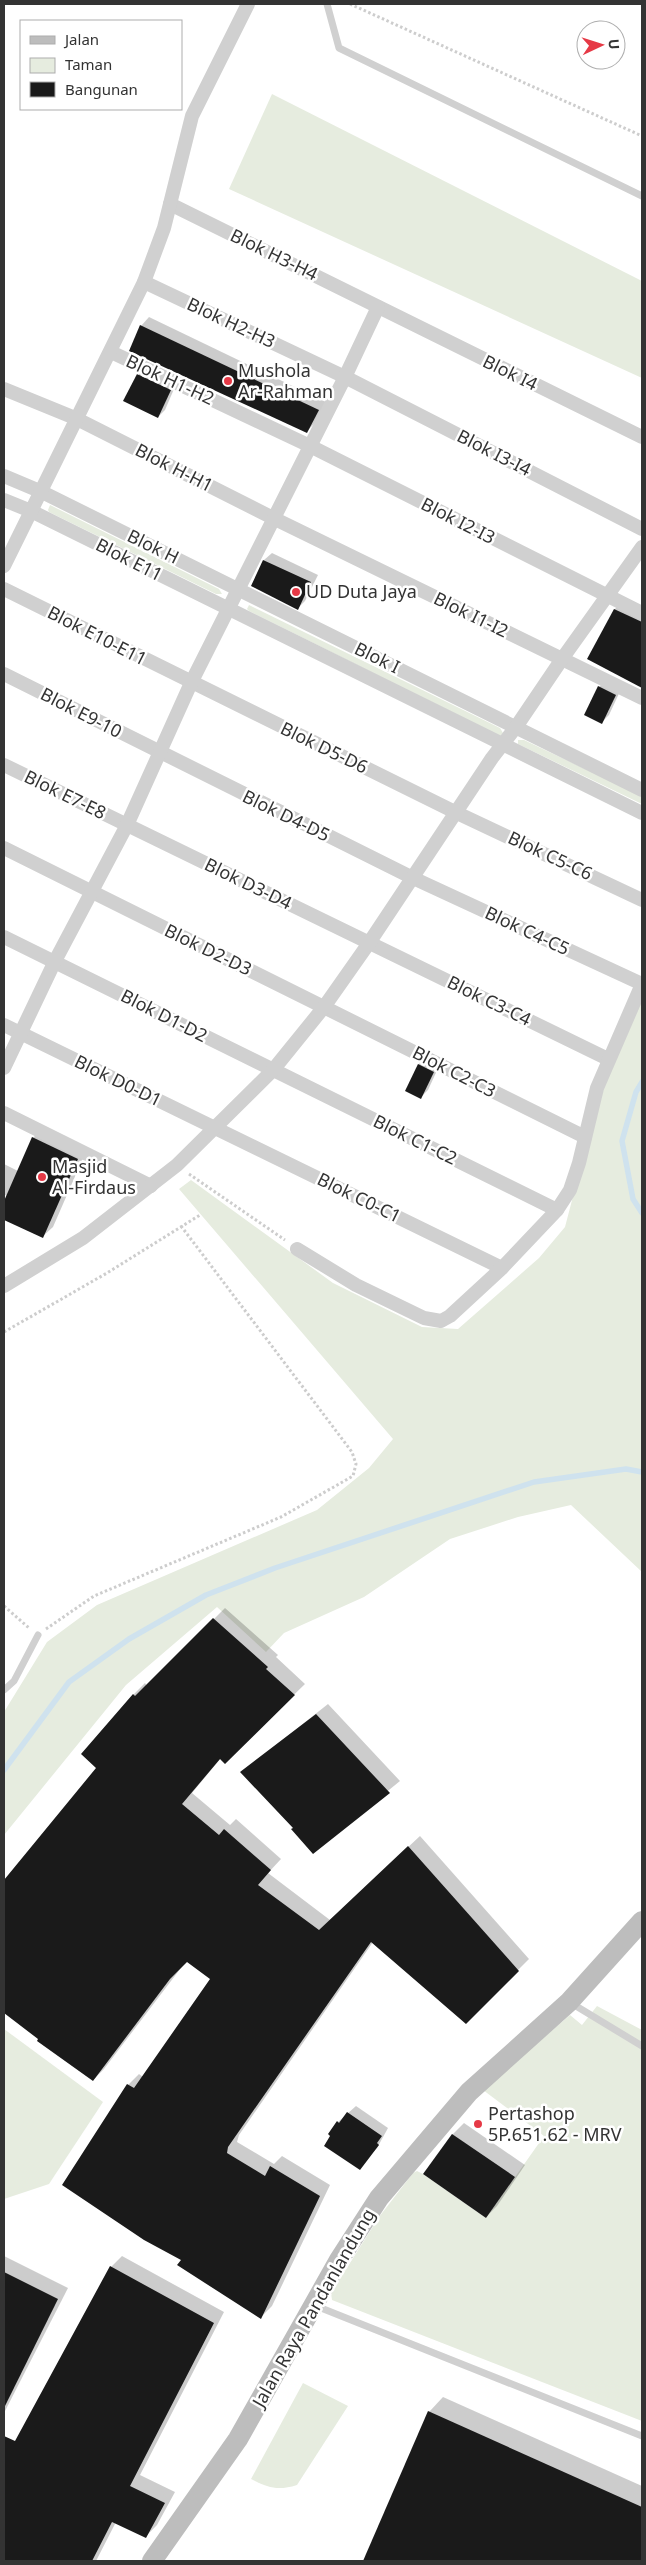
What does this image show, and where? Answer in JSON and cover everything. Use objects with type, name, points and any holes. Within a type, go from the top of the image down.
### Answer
[{"type":"street","points":[[4,566],[42,492],[75,418],[111,352],[144,282],[157,250],[187,133],[200,97],[248,4]]},
{"type":"street","name":"Blok H3-H4","points":[[170,204],[378,306]]},
{"type":"street","name":"Blok H2-H3","points":[[144,282],[345,377]]},
{"type":"street","points":[[4,1068],[55,961],[93,893],[191,683],[272,518],[345,377],[378,306]]},
{"type":"street","name":"Blok I4","points":[[378,306],[642,437]]},
{"type":"street","name":"Blok H1-H2","points":[[111,352],[310,446]]},
{"type":"street","name":"Blok I3-I4","points":[[345,377],[642,529]]},
{"type":"street","name":"Blok H-H1","points":[[4,389],[75,418],[272,518]]},
{"type":"street","name":"Blok I2-I3","points":[[310,446],[642,612]]},
{"type":"street","name":"Blok H","points":[[4,476],[42,492],[238,589]]},
{"type":"street","name":"Blok E11","points":[[4,500],[31,511],[642,813]]},
{"type":"street","name":"Blok I1-I2","points":[[272,518],[642,698]]},
{"type":"street","points":[[4,1286],[83,1238],[151,1186],[216,1129],[273,1070],[324,1007],[369,944],[503,744],[642,547]]},
{"type":"street","name":"Blok E10-E11","points":[[4,589],[191,683]]},
{"type":"street","name":"Blok I","points":[[238,589],[642,790]]},
{"type":"street","name":"Blok E9-10","points":[[4,674],[159,753]]},
{"type":"street","name":"Blok D5-D6","points":[[191,683],[457,813]]},
{"type":"street","name":"Blok D4-D5","points":[[159,753],[413,878]]},
{"type":"street","name":"Blok E7-E8","points":[[4,765],[126,825]]},
{"type":"street","name":"Blok C5-C6","points":[[457,813],[642,900]]},
{"type":"street","name":"Blok D3-D4","points":[[126,825],[369,944]]},
{"type":"street","name":"Blok D2-D3","points":[[4,848],[324,1007]]},
{"type":"street","name":"Blok C4-C5","points":[[413,878],[642,984]]},
{"type":"street","name":"Blok D1-D2","points":[[4,937],[273,1070]]},
{"type":"street","name":"Blok C3-C4","points":[[369,944],[608,1059]]},
{"type":"street","points":[[297,1249],[356,1285],[432,1320],[441,1321],[450,1316],[502,1268],[558,1210],[570,1190],[597,1088],[642,984]]},
{"type":"street","name":"Blok C2-C3","points":[[324,1007],[585,1137]]},
{"type":"street","name":"Blok D0-D1","points":[[4,1024],[216,1129]]},
{"type":"street","name":"Blok C1-C2","points":[[273,1070],[558,1210]]},
{"type":"street","points":[[4,1113],[151,1186]]},
{"type":"street","name":"Blok C0-C1","points":[[216,1129],[502,1268]]},
{"type":"street","name":"Jalan Raya Pandanlandung","points":[[152,2561],[238,2439],[313,2305],[364,2219],[442,2122],[469,2092],[568,2002],[642,1921]]},
{"type":"lane","points":[[327,4],[339,48],[642,196]]},
{"type":"lane","points":[[4,1690],[14,1680],[38,1635]]},
{"type":"lane","points":[[568,2002],[642,2046]]},
{"type":"lane","points":[[313,2305],[642,2436]]},
{"type":"path","points":[[350,4],[642,136]]},
{"type":"path","points":[[177,1165],[297,1249]]},
{"type":"path","points":[[4,1332],[107,1273],[200,1215]]},
{"type":"path","points":[[4,1606],[38,1635],[94,1596],[281,1518],[352,1476],[356,1464],[352,1452],[182,1226]]},
{"type":"green space","points":[[272,94],[642,281],[642,378],[229,189]]},
{"type":"green space","points":[[50,505],[219,589],[222,594],[216,594],[49,512]]},
{"type":"green space","points":[[249,605],[500,728],[503,733],[500,736],[249,611],[247,609]]},
{"type":"green space","points":[[518,740],[524,740],[642,796],[642,804],[518,744]]},
{"type":"green space","points":[[642,997],[642,1572],[571,1505],[518,1517],[450,1539],[364,1597],[284,1633],[266,1652],[217,1607],[126,1685],[4,1835],[4,1712],[47,1642],[97,1605],[317,1510],[369,1468],[393,1439],[179,1189],[191,1180],[333,1283],[422,1327],[458,1329],[539,1258],[565,1227],[599,1097]]},
{"type":"green space","points":[[597,2006],[642,2030],[642,2421],[332,2300],[331,2293],[379,2217],[413,2173],[417,2171],[486,2218],[544,2136],[483,2090],[570,2015],[582,2025]]},
{"type":"green space","points":[[4,2029],[103,2102],[49,2184],[4,2199]]},
{"type":"green space","points":[[303,2383],[348,2406],[297,2485],[273,2488],[263,2485],[251,2479]]},
{"type":"building","points":[[140,325],[319,410],[307,433],[129,351]]},
{"type":"building","points":[[137,374],[171,390],[158,418],[123,401]]},
{"type":"building","points":[[263,560],[311,582],[298,610],[251,586]]},
{"type":"building","points":[[614,609],[642,622],[642,688],[587,659]]},
{"type":"building","points":[[598,686],[616,695],[602,724],[584,715]]},
{"type":"building","points":[[418,1064],[434,1072],[421,1099],[405,1091]]},
{"type":"building","name":"Masjid Al-Firdaus","points":[[32,1137],[78,1159],[43,1238],[4,1220],[4,1201]]},
{"type":"building","points":[[213,1618],[268,1667],[266,1669],[295,1695],[225,1764],[220,1759],[182,1804],[219,1835],[224,1829],[271,1870],[258,1885],[319,1930],[408,1846],[519,1971],[466,2024],[371,1942],[228,2147],[227,2153],[265,2176],[270,2166],[320,2196],[261,2319],[177,2265],[181,2260],[144,2240],[62,2185],[127,2084],[134,2088],[210,1979],[187,1962],[170,1979],[93,2081],[37,2041],[38,2039],[4,2013],[4,1880],[96,1768],[81,1754],[133,1694],[135,1696]]},
{"type":"building","points":[[316,1714],[390,1793],[313,1854],[291,1829],[293,1828],[240,1772]]},
{"type":"building","points":[[347,2112],[382,2136],[377,2143],[379,2145],[360,2170],[324,2146],[330,2136],[328,2134],[337,2121],[339,2123]]},
{"type":"building","points":[[452,2134],[515,2177],[486,2218],[423,2174]]},
{"type":"building","points":[[110,2266],[214,2323],[130,2486],[165,2503],[146,2538],[112,2522],[92,2561],[4,2561],[4,2436],[15,2441]]},
{"type":"building","points":[[4,2272],[58,2299],[4,2408]]},
{"type":"building","points":[[428,2411],[642,2507],[642,2561],[363,2561]]},
{"type":"waterway","points":[[642,1082],[636,1092],[622,1141],[633,1199],[642,1213]]},
{"type":"waterway","points":[[4,1770],[69,1682],[129,1639],[206,1595],[275,1568],[534,1482],[626,1469],[642,1472]]},
{"type":"place","name":"Mushola Ar-Rahman","points":[[228,381]]},
{"type":"place","name":"UD Duta Jaya","points":[[296,592]]},
{"type":"place","name":"Masjid Al-Firdaus","points":[[42,1177]]},
{"type":"place","name":"Pertashop 5P.651.62 - MRV","points":[[478,2124]]}]
